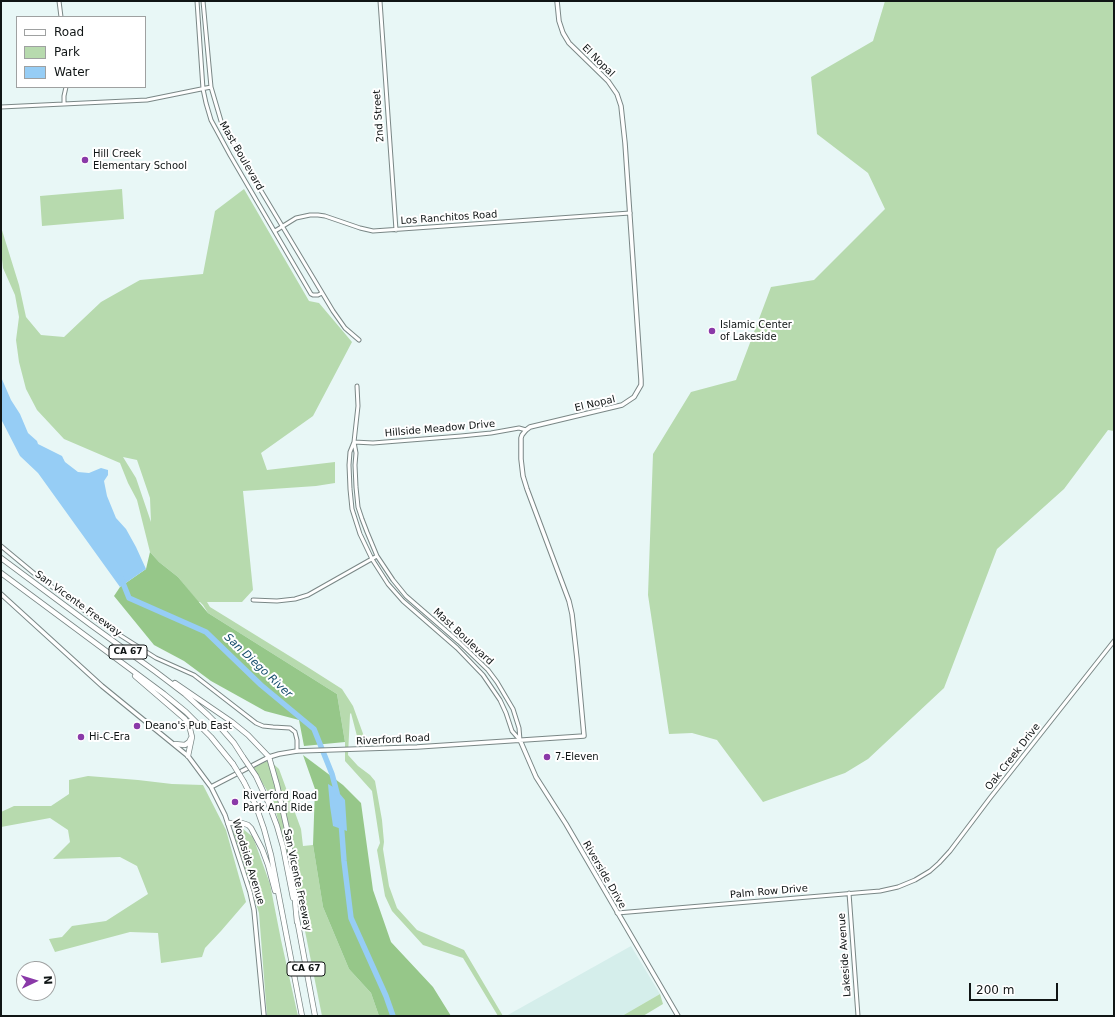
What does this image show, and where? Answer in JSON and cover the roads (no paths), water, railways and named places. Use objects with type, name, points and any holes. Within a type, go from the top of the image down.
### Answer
[{"type":"highway","name":"San Vicente Freeway","points":[[1,558],[185,694],[209,716],[234,743],[256,776],[268,802],[279,833],[283,847],[315,1016]]},
{"type":"highway","name":"San Vicente Freeway","points":[[1,574],[164,694],[186,712],[211,737],[233,764],[256,806],[264,829],[271,856],[302,1016]]},
{"type":"highway","points":[[119,662],[148,689],[185,719],[189,725],[192,737],[188,756]]},
{"type":"highway","points":[[156,672],[181,687],[232,722],[248,735],[269,757],[289,838],[297,922]]},
{"type":"highway","points":[[175,744],[185,745],[192,737]]},
{"type":"highway","points":[[228,823],[242,823],[248,825],[255,834],[268,866],[289,947]]},
{"type":"main road","name":"El Nopal","points":[[526,430],[530,427],[622,405],[634,397],[641,385],[630,213],[621,106],[617,94],[608,81],[569,43],[563,33],[559,21],[557,1]]},
{"type":"main road","name":"Riverford Road","points":[[211,787],[269,757],[297,751],[417,747],[584,736],[572,614],[569,601],[523,476],[521,438],[522,434],[526,430]]},
{"type":"main road","name":"Woodside Avenue","points":[[1,594],[102,686],[175,744],[188,756],[211,787],[220,803],[228,823],[250,892],[254,910],[264,1016]]},
{"type":"main road","name":"Riverside Drive","points":[[520,740],[536,777],[566,824],[678,1016]]},
{"type":"street","points":[[59,1],[61,16]]},
{"type":"street","name":"Mast Boulevard","points":[[197,1],[203,88],[212,120],[311,294],[318,295],[322,293]]},
{"type":"street","name":"Mast Boulevard","points":[[203,1],[210,87],[221,121],[230,139],[333,311],[345,328],[359,340]]},
{"type":"street","name":"2nd Street","points":[[380,1],[396,230]]},
{"type":"street","points":[[1,107],[154,99],[210,87]]},
{"type":"street","points":[[64,104],[66,88]]},
{"type":"street","name":"Los Ranchitos Road","points":[[275,231],[300,217],[317,214],[373,231],[630,213]]},
{"type":"street","points":[[354,442],[358,406],[357,386]]},
{"type":"street","name":"Hillside Meadow Drive","points":[[354,442],[373,443],[461,436],[519,428],[526,430]]},
{"type":"street","name":"Mast Boulevard","points":[[354,442],[356,453],[355,465],[358,507],[366,532],[377,556],[406,596],[488,670],[513,709],[520,728],[520,740]]},
{"type":"street","name":"Mast Boulevard","points":[[354,442],[350,452],[349,465],[352,509],[360,534],[372,559],[388,584],[402,601],[462,654],[483,675],[506,713],[512,731],[520,740]]},
{"type":"street","points":[[1,546],[36,575],[104,624],[156,658],[194,675],[256,723],[263,726],[290,728],[295,732],[297,751]]},
{"type":"street","points":[[253,600],[296,600],[308,595],[377,556]]},
{"type":"street","name":"Oak Creek Drive","points":[[919,878],[939,864],[950,851],[1114,641]]},
{"type":"street","points":[[462,654],[466,649]]},
{"type":"street","name":"Palm Row Drive","points":[[617,912],[891,889],[902,886],[919,878]]},
{"type":"street","name":"Lakeside Avenue","points":[[849,893],[858,1016]]},
{"type":"water","points":[[1,377],[28,433],[37,441],[38,444],[62,456],[65,462],[78,472],[89,473],[101,468],[108,470],[108,475],[104,481],[107,496],[116,518],[126,529],[146,569],[120,587],[38,473],[20,456],[1,419]]},
{"type":"water","points":[[328,784],[335,788],[345,800],[347,831],[333,826]]},
{"type":"waterway","name":"San Diego River","points":[[121,578],[129,598],[206,632],[261,685],[314,729],[332,774],[337,793]]},
{"type":"waterway","name":"San Diego River","points":[[341,821],[351,918],[386,996],[393,1016]]},
{"type":"place","name":"Hill Creek Elementary School","points":[[85,160]]},
{"type":"place","name":"Islamic Center of Lakeside","points":[[712,331]]},
{"type":"place","name":"Deano's Pub East","points":[[137,726]]},
{"type":"place","name":"Hi-C-Era","points":[[81,737]]},
{"type":"place","name":"7-Eleven","points":[[547,757]]},
{"type":"place","name":"Riverford Road Park And Ride","points":[[235,802]]}]
